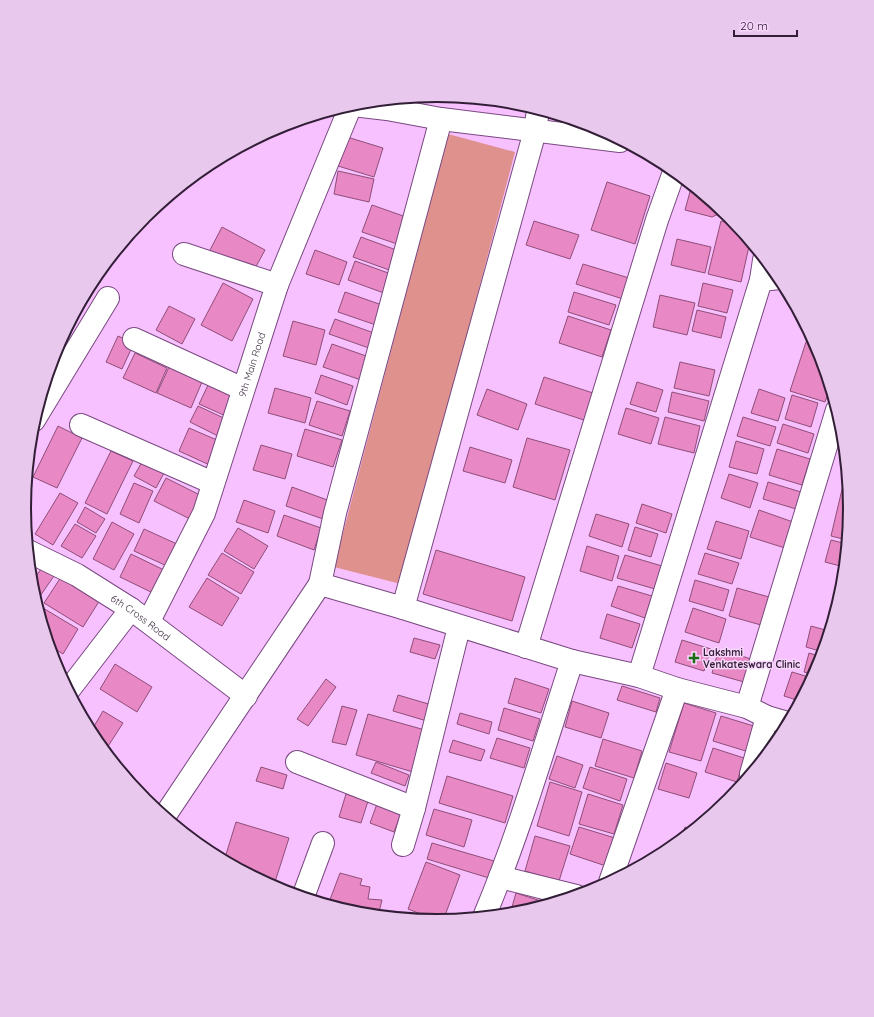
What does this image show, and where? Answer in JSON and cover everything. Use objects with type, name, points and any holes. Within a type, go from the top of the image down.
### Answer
[{"type":"street","points":[[374,108],[440,119],[604,138]]},
{"type":"street","name":"9th Main Road","points":[[72,686],[140,615],[204,513],[277,286],[349,112]]},
{"type":"street","points":[[403,608],[536,131],[538,115]]},
{"type":"street","points":[[167,812],[320,584],[335,513],[440,119]]},
{"type":"street","points":[[526,647],[655,227],[672,178]]},
{"type":"street","points":[[184,254],[277,286]]},
{"type":"street","points":[[639,676],[768,273]]},
{"type":"street","points":[[46,401],[108,298]]},
{"type":"street","points":[[134,339],[243,388]]},
{"type":"street","points":[[747,707],[833,422]]},
{"type":"street","points":[[81,425],[213,483]]},
{"type":"street","name":"6th Cross Road","points":[[33,554],[77,575],[140,615],[246,696]]},
{"type":"street","points":[[320,584],[403,608],[459,627],[572,661],[639,676],[676,689],[747,707],[767,717],[783,722]]},
{"type":"street","points":[[403,845],[414,808],[459,627]]},
{"type":"street","points":[[486,911],[500,877],[572,661]]},
{"type":"street","points":[[612,875],[676,689]]},
{"type":"street","points":[[755,761],[767,717]]},
{"type":"street","points":[[298,762],[414,808]]},
{"type":"street","points":[[305,893],[323,843]]},
{"type":"street","points":[[500,877],[566,894]]},
{"type":"shaded area","points":[[448,134],[515,152],[401,584],[334,567]]},
{"type":"building","points":[[347,137],[383,148],[374,177],[338,166]]},
{"type":"building","points":[[338,171],[374,179],[369,202],[334,194]]},
{"type":"building","points":[[607,182],[650,196],[635,244],[591,230]]},
{"type":"building","points":[[690,191],[717,215],[712,217],[685,210]]},
{"type":"building","points":[[372,205],[409,218],[400,245],[362,232]]},
{"type":"building","points":[[534,221],[579,235],[570,259],[526,245]]},
{"type":"building","points":[[721,221],[725,222],[749,249],[741,282],[708,274]]},
{"type":"building","points":[[222,227],[265,250],[252,274],[209,252]]},
{"type":"building","points":[[361,237],[399,251],[392,271],[353,257]]},
{"type":"building","points":[[677,239],[711,247],[705,273],[671,265]]},
{"type":"building","points":[[315,250],[347,262],[339,285],[306,274]]},
{"type":"building","points":[[355,261],[391,274],[384,293],[348,280]]},
{"type":"building","points":[[583,264],[629,278],[623,299],[576,284]]},
{"type":"building","points":[[223,283],[253,299],[232,341],[201,325]]},
{"type":"building","points":[[703,283],[733,290],[727,313],[698,306]]},
{"type":"building","points":[[345,292],[382,305],[376,325],[338,312]]},
{"type":"building","points":[[574,292],[616,305],[609,325],[568,312]]},
{"type":"building","points":[[660,295],[695,303],[687,335],[653,327]]},
{"type":"building","points":[[169,306],[195,319],[182,344],[156,330]]},
{"type":"building","points":[[697,310],[726,317],[721,338],[692,331]]},
{"type":"building","points":[[568,316],[611,330],[602,357],[559,343]]},
{"type":"building","points":[[335,319],[374,333],[369,348],[329,334]]},
{"type":"building","points":[[293,321],[325,330],[316,365],[283,356]]},
{"type":"building","points":[[118,336],[134,343],[122,369],[106,362]]},
{"type":"building","points":[[806,342],[812,353],[827,397],[825,402],[790,391]]},
{"type":"building","points":[[332,344],[369,357],[361,380],[323,367]]},
{"type":"building","points":[[135,353],[167,368],[156,393],[123,378]]},
{"type":"building","points":[[680,362],[715,370],[709,396],[674,388]]},
{"type":"building","points":[[169,367],[202,382],[191,408],[157,393]]},
{"type":"building","points":[[321,375],[353,386],[347,405],[315,393]]},
{"type":"building","points":[[544,377],[596,394],[587,421],[535,404]]},
{"type":"building","points":[[210,381],[239,394],[228,417],[199,404]]},
{"type":"building","points":[[637,382],[663,390],[656,412],[630,404]]},
{"type":"building","points":[[275,388],[311,398],[305,423],[268,413]]},
{"type":"building","points":[[487,389],[527,404],[518,430],[477,415]]},
{"type":"building","points":[[759,389],[785,398],[778,421],[751,413]]},
{"type":"building","points":[[672,392],[709,401],[704,421],[668,412]]},
{"type":"building","points":[[792,395],[818,403],[811,427],[785,419]]},
{"type":"building","points":[[317,401],[350,411],[342,436],[309,425]]},
{"type":"building","points":[[198,406],[230,421],[222,438],[190,422]]},
{"type":"building","points":[[626,408],[659,418],[651,444],[618,434]]},
{"type":"building","points":[[665,417],[700,426],[694,453],[658,444]]},
{"type":"building","points":[[743,417],[776,427],[770,446],[737,436]]},
{"type":"building","points":[[783,424],[814,434],[808,453],[777,443]]},
{"type":"building","points":[[58,426],[82,438],[57,488],[33,477]]},
{"type":"building","points":[[189,428],[224,443],[214,467],[179,451]]},
{"type":"building","points":[[305,429],[342,440],[333,467],[297,456]]},
{"type":"building","points":[[527,438],[570,450],[555,500],[513,487]]},
{"type":"building","points":[[736,441],[764,449],[757,474],[729,467]]},
{"type":"building","points":[[261,445],[292,454],[285,479],[253,470]]},
{"type":"building","points":[[470,447],[512,460],[505,483],[463,471]]},
{"type":"building","points":[[777,449],[810,459],[802,485],[769,475]]},
{"type":"building","points":[[111,451],[133,461],[107,514],[85,503]]},
{"type":"building","points":[[142,462],[164,473],[156,488],[134,476]]},
{"type":"building","points":[[729,474],[758,483],[750,508],[721,498]]},
{"type":"building","points":[[166,478],[208,499],[196,522],[154,501]]},
{"type":"building","points":[[768,482],[801,492],[796,509],[763,499]]},
{"type":"building","points":[[134,483],[153,491],[139,523],[120,514]]},
{"type":"building","points":[[292,487],[330,501],[323,519],[286,506]]},
{"type":"building","points":[[842,488],[842,539],[831,536]]},
{"type":"building","points":[[60,493],[78,503],[53,545],[35,534]]},
{"type":"building","points":[[244,500],[275,511],[268,533],[236,522]]},
{"type":"building","points":[[642,504],[672,514],[666,533],[636,523]]},
{"type":"building","points":[[85,507],[105,519],[96,533],[77,522]]},
{"type":"building","points":[[759,510],[793,522],[785,548],[750,537]]},
{"type":"building","points":[[596,514],[629,524],[622,547],[589,536]]},
{"type":"building","points":[[284,515],[321,528],[314,550],[277,536]]},
{"type":"building","points":[[716,521],[749,531],[741,559],[707,549]]},
{"type":"building","points":[[112,522],[134,534],[114,570],[93,559]]},
{"type":"building","points":[[75,524],[96,536],[82,558],[61,546]]},
{"type":"building","points":[[635,527],[658,534],[651,557],[628,550]]},
{"type":"building","points":[[238,528],[268,546],[254,569],[224,551]]},
{"type":"building","points":[[144,529],[177,544],[167,566],[134,551]]},
{"type":"building","points":[[831,540],[841,543],[839,566],[825,562]]},
{"type":"building","points":[[587,546],[619,556],[612,581],[580,571]]},
{"type":"building","points":[[436,550],[525,577],[512,621],[423,594]]},
{"type":"building","points":[[222,553],[254,572],[241,594],[208,575]]},
{"type":"building","points":[[705,553],[739,563],[732,584],[698,574]]},
{"type":"building","points":[[131,554],[164,570],[153,593],[120,577]]},
{"type":"building","points":[[625,555],[662,566],[655,589],[617,578]]},
{"type":"building","points":[[44,565],[56,573],[41,595],[39,588],[37,575]]},
{"type":"building","points":[[65,571],[103,595],[83,627],[44,603]]},
{"type":"building","points":[[207,578],[239,598],[222,626],[189,607]]},
{"type":"building","points":[[695,580],[729,590],[723,611],[689,601]]},
{"type":"building","points":[[618,586],[652,596],[645,618],[611,606]]},
{"type":"building","points":[[737,588],[769,597],[761,625],[729,616]]},
{"type":"building","points":[[44,608],[78,629],[63,654],[57,650]]},
{"type":"building","points":[[693,608],[726,619],[719,643],[685,632]]},
{"type":"building","points":[[607,614],[640,624],[632,648],[600,638]]},
{"type":"building","points":[[811,626],[824,630],[817,650],[806,647]]},
{"type":"building","points":[[414,638],[440,645],[435,659],[410,652]]},
{"type":"building","points":[[682,640],[711,649],[704,671],[675,662]]},
{"type":"building","points":[[719,649],[751,659],[744,682],[712,673]]},
{"type":"building","points":[[809,653],[815,655],[808,673],[804,672]]},
{"type":"building","points":[[115,664],[152,687],[137,712],[100,689]]},
{"type":"building","points":[[792,672],[806,676],[795,700],[784,696]]},
{"type":"building","points":[[515,678],[549,689],[541,713],[508,703]]},
{"type":"building","points":[[326,679],[336,687],[308,726],[297,719]]},
{"type":"building","points":[[622,686],[660,698],[656,712],[617,700]]},
{"type":"building","points":[[398,695],[432,705],[427,721],[393,711]]},
{"type":"building","points":[[572,701],[609,713],[601,738],[565,727]]},
{"type":"building","points":[[684,703],[716,713],[701,761],[669,752]]},
{"type":"building","points":[[342,706],[357,710],[346,745],[332,742]]},
{"type":"building","points":[[504,708],[540,719],[533,741],[498,730]]},
{"type":"building","points":[[103,711],[123,723],[108,746],[94,726]]},
{"type":"building","points":[[460,713],[492,722],[489,734],[457,724]]},
{"type":"building","points":[[368,714],[425,730],[413,772],[356,755]]},
{"type":"building","points":[[721,716],[757,727],[749,752],[713,741]]},
{"type":"building","points":[[497,738],[530,748],[524,768],[490,758]]},
{"type":"building","points":[[603,739],[642,751],[634,778],[595,766]]},
{"type":"building","points":[[453,740],[485,750],[481,761],[449,752]]},
{"type":"building","points":[[713,748],[744,758],[737,782],[705,772]]},
{"type":"building","points":[[557,756],[583,765],[575,788],[549,779]]},
{"type":"building","points":[[376,762],[409,775],[405,786],[371,773]]},
{"type":"building","points":[[666,763],[697,773],[689,798],[658,789]]},
{"type":"building","points":[[261,767],[287,775],[283,789],[256,781]]},
{"type":"building","points":[[590,767],[627,779],[620,801],[583,788]]},
{"type":"building","points":[[447,776],[513,796],[505,823],[439,803]]},
{"type":"building","points":[[550,782],[582,792],[569,836],[537,826]]},
{"type":"building","points":[[346,794],[368,801],[361,823],[339,817]]},
{"type":"building","points":[[588,794],[623,805],[614,834],[579,824]]},
{"type":"building","points":[[377,804],[401,813],[394,832],[370,823]]},
{"type":"building","points":[[434,809],[472,820],[464,847],[426,835]]},
{"type":"building","points":[[236,822],[289,838],[275,881],[257,873],[226,855]]},
{"type":"building","points":[[579,827],[615,838],[606,866],[570,854]]},
{"type":"building","points":[[535,836],[570,846],[559,881],[525,871]]},
{"type":"building","points":[[432,843],[494,861],[489,878],[427,859]]},
{"type":"building","points":[[426,862],[460,875],[446,914],[421,914],[408,909]]},
{"type":"building","points":[[340,873],[362,879],[360,885],[370,887],[368,899],[382,900],[379,910],[330,900]]},
{"type":"building","points":[[516,893],[541,901],[516,907],[512,908]]},
{"type":"place","name":"Lakshmi Venkateswara Clinic","points":[[694,658]]}]
